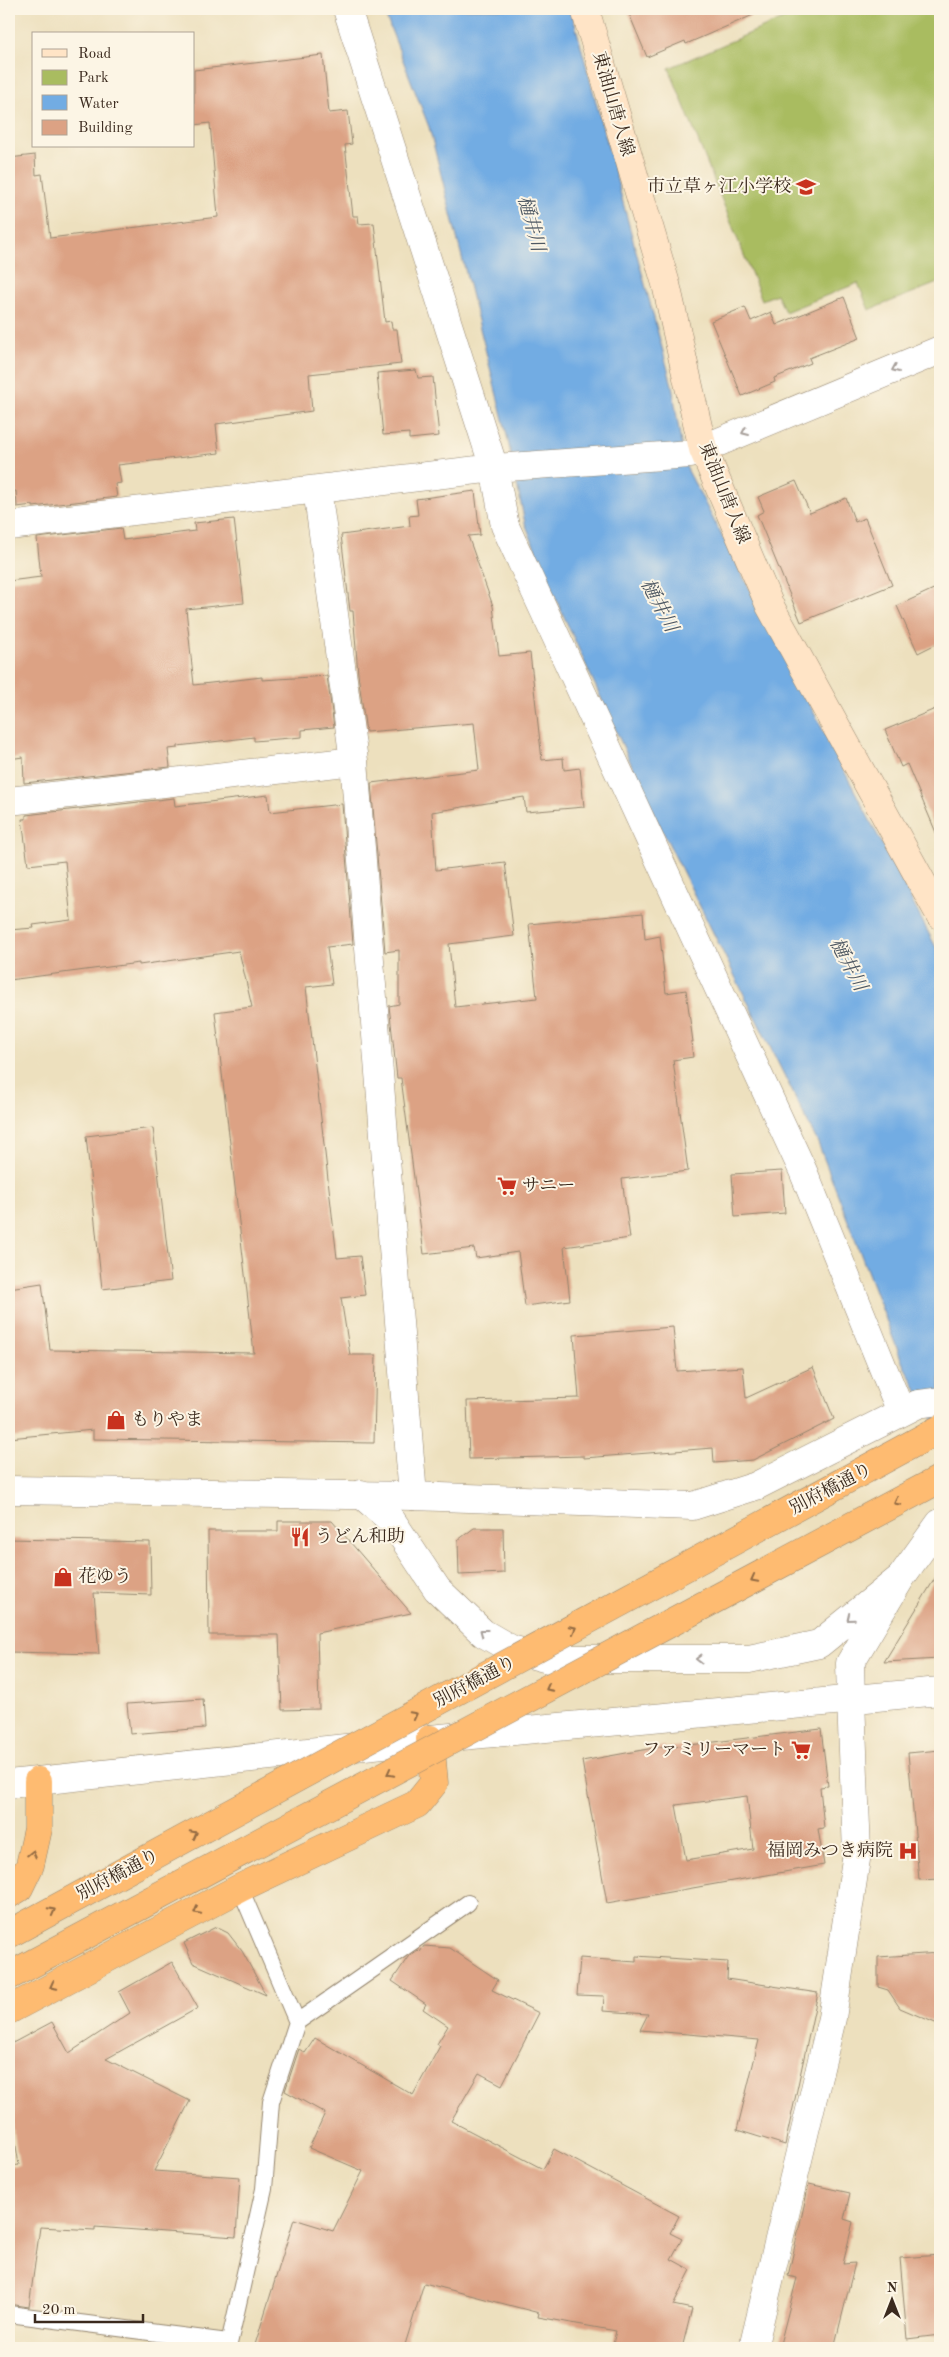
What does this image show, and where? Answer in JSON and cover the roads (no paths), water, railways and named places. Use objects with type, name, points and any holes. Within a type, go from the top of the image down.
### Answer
[{"type":"highway","name":"別府橋通り","points":[[9,1934],[940,1430]]},
{"type":"highway","points":[[9,1976],[940,1479]]},
{"type":"highway","points":[[9,2010],[240,1888],[416,1804],[434,1783],[430,1739]]},
{"type":"highway","points":[[9,1894],[19,1888],[30,1865],[38,1829],[38,1781]]},
{"type":"main road","name":"東油山唐人線","points":[[585,9],[666,284],[697,452],[770,606],[940,915]]},
{"type":"street","points":[[9,1490],[361,1494],[693,1506],[756,1486],[920,1406],[803,1171],[505,526],[501,468],[347,9]]},
{"type":"street","points":[[9,526],[501,468],[697,452],[940,350]]},
{"type":"street","points":[[317,489],[354,761],[412,1496]]},
{"type":"street","points":[[9,801],[354,761]]},
{"type":"street","points":[[361,1494],[392,1521],[437,1589],[483,1633],[511,1649],[548,1659],[749,1659],[819,1644],[902,1576]]},
{"type":"street","points":[[752,2348],[832,2018],[857,1853],[850,1663],[902,1576],[940,1523]]},
{"type":"street","points":[[9,1784],[430,1739],[940,1691]]},
{"type":"lane","points":[[240,1888],[297,2022]]},
{"type":"lane","points":[[9,2314],[228,2345],[264,2189],[271,2102],[297,2022],[468,1903]]},
{"type":"water","name":"樋井川","points":[[383,9],[571,9],[672,385],[684,463],[940,955],[940,1433],[903,1364],[818,1143],[653,812],[550,586],[525,523],[506,431],[429,127]]},
{"type":"place","name":"市立草ヶ江小学校","points":[[806,187]]},
{"type":"place","name":"サニー","points":[[507,1186]]},
{"type":"place","name":"もりやま","points":[[116,1420]]},
{"type":"place","name":"うどん和助","points":[[300,1537]]},
{"type":"place","name":"花ゆう","points":[[63,1577]]},
{"type":"place","name":"ファミリーマート","points":[[801,1750]]},
{"type":"place","name":"福岡みつき病院","points":[[908,1851]]}]
